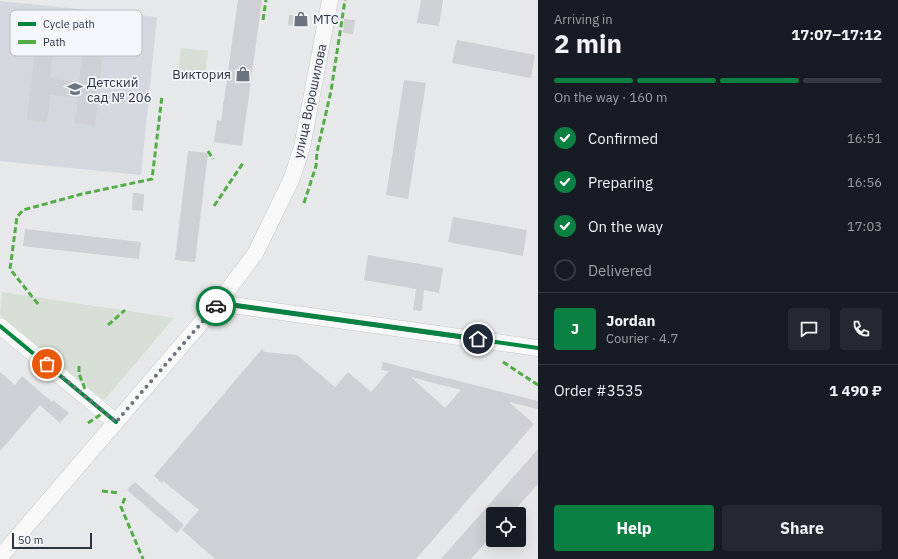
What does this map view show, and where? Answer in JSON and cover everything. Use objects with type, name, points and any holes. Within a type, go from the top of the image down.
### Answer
[{"type":"main road","name":"улица Ворошилова","points":[[0,557],[218,303],[255,254],[292,178],[302,147],[330,0]]},
{"type":"main road","points":[[218,303],[538,348]]},
{"type":"main road","points":[[0,326],[116,422]]},
{"type":"shaded area","name":"Детский сад № 206","points":[[0,1],[88,10],[10,10],[10,56],[142,56],[142,15],[157,17],[141,175],[0,161]]},
{"type":"shaded area","points":[[181,48],[208,51],[205,74],[178,71]]},
{"type":"shaded area","points":[[2,292],[174,318],[104,400],[0,315]]},
{"type":"building","points":[[238,0],[262,0],[242,146],[214,142],[217,120],[221,121]]},
{"type":"building","points":[[421,0],[443,0],[439,26],[417,23]]},
{"type":"building","points":[[289,15],[304,16],[303,27],[288,25]]},
{"type":"building","points":[[344,19],[355,20],[353,34],[343,33]]},
{"type":"building","points":[[457,40],[535,55],[531,78],[452,63]]},
{"type":"building","points":[[34,56],[52,56],[50,78],[79,82],[82,56],[103,56],[95,126],[75,123],[78,98],[50,95],[47,122],[27,120]]},
{"type":"building","points":[[404,80],[426,83],[408,199],[386,195]]},
{"type":"building","points":[[188,151],[208,153],[195,262],[175,260]]},
{"type":"building","points":[[133,193],[144,194],[143,211],[132,210]]},
{"type":"building","points":[[453,217],[527,230],[523,256],[448,242]]},
{"type":"building","points":[[25,229],[141,242],[139,259],[23,246]]},
{"type":"building","points":[[368,255],[443,268],[439,293],[424,290],[422,311],[413,310],[416,289],[364,280]]},
{"type":"building","points":[[262,349],[265,352],[297,355],[335,387],[348,372],[371,392],[389,371],[381,370],[383,362],[538,401],[538,409],[509,402],[534,424],[416,559],[215,559],[182,530],[199,510],[163,481],[162,483],[154,476]],"holes":[[[411,377],[461,390],[445,408]]]},
{"type":"building","points":[[0,372],[15,385],[22,376],[52,402],[53,400],[69,413],[60,423],[40,405],[0,451]]},
{"type":"building","points":[[538,449],[538,484],[517,507],[487,507]]},
{"type":"building","points":[[135,482],[184,525],[177,533],[127,490]]},
{"type":"building","points":[[486,508],[486,542],[471,559],[441,559]]},
{"type":"marked path","points":[[263,20],[266,0]]},
{"type":"marked path","points":[[304,203],[316,166],[317,152],[331,91],[345,0]]},
{"type":"marked path","points":[[38,304],[10,269],[17,217],[23,210],[82,194],[152,179],[162,96]]},
{"type":"marked path","points":[[208,151],[213,159]]},
{"type":"marked path","points":[[214,206],[243,163]]},
{"type":"marked path","points":[[108,325],[125,310]]},
{"type":"marked path","points":[[503,362],[538,385]]},
{"type":"marked path","points":[[79,366],[79,374],[85,389]]},
{"type":"marked path","points":[[88,423],[106,411]]},
{"type":"marked path","points":[[102,491],[119,493]]},
{"type":"marked path","points":[[125,498],[121,507],[143,559]]},
{"type":"cycle path","points":[[218,303],[538,348]]},
{"type":"cycle path","points":[[0,326],[116,422]]},
{"type":"way so far","points":[[47,364],[116,422],[216,306]]},
{"type":"place","name":"МТС","points":[[301,19]]},
{"type":"place","name":"Виктория","points":[[243,74]]},
{"type":"place","name":"Детский сад № 206","points":[[75,89]]},
{"type":"route","points":[[216,306],[218,303],[478,339]]}]
